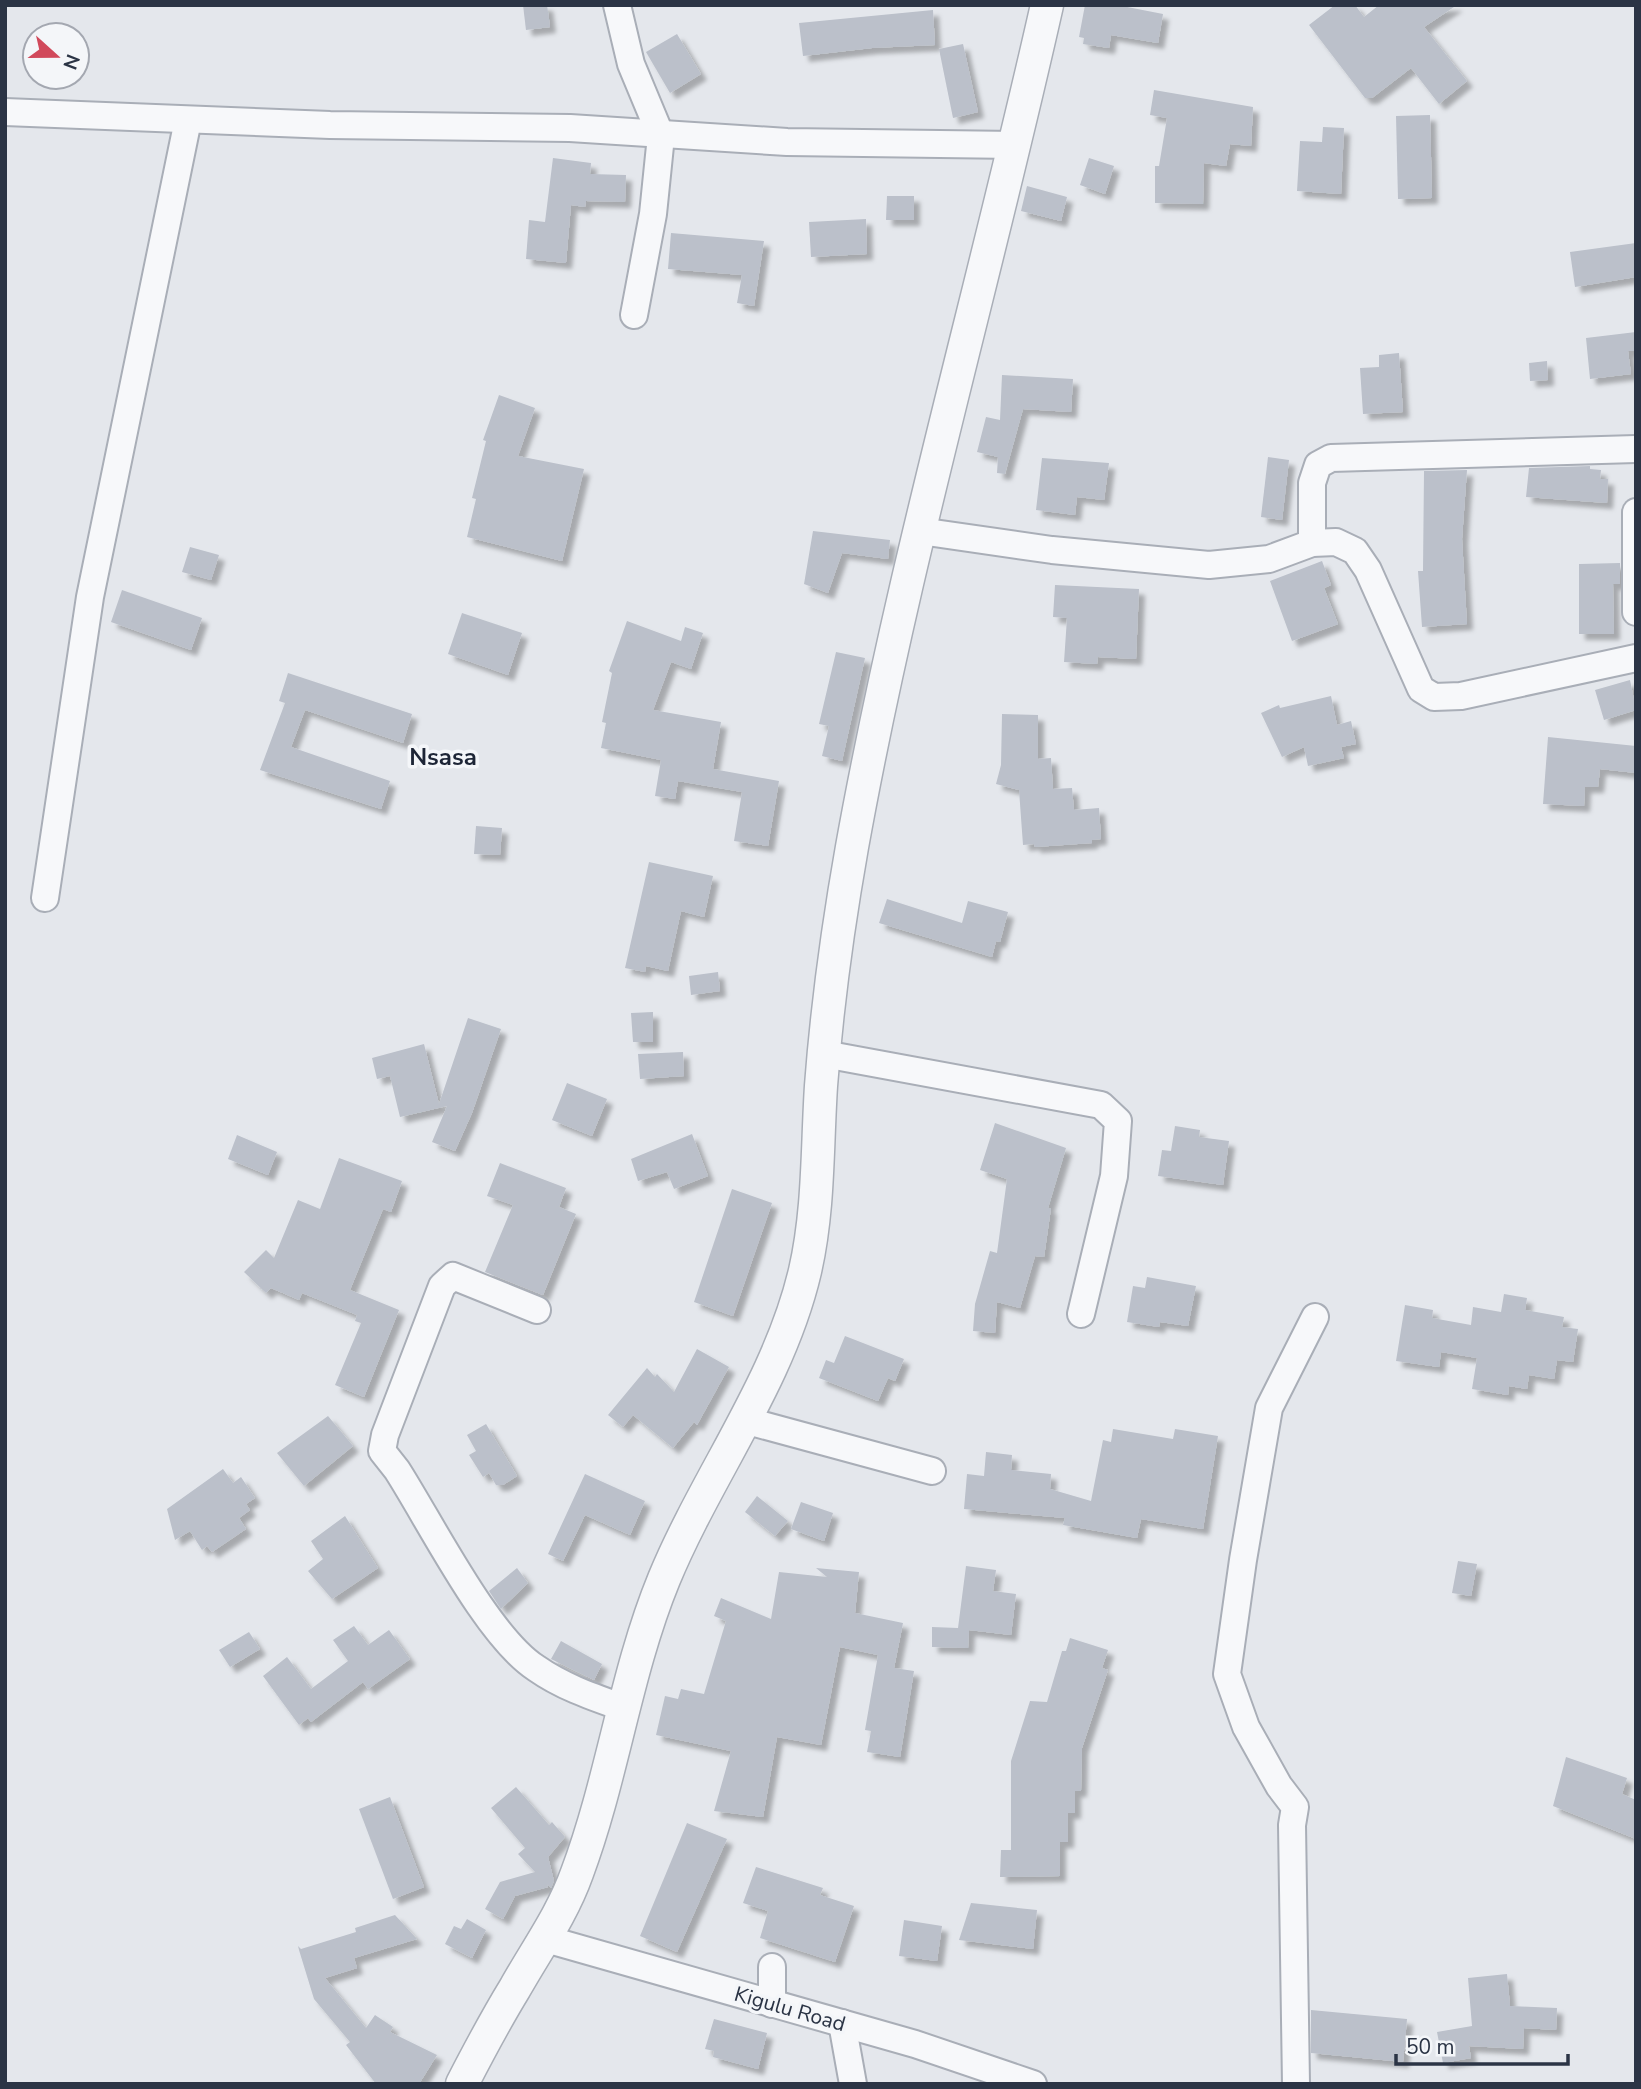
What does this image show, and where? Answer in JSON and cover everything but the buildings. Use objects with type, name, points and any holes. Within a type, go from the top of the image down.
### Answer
[{"type":"street","points":[[617,5],[631,64],[662,136],[653,214],[634,315]]},
{"type":"street","points":[[463,2084],[518,1982],[562,1911],[579,1869],[649,1619],[666,1576],[775,1357],[804,1273],[816,1195],[824,1054],[853,845],[920,531],[985,257],[1016,145],[1047,5]]},
{"type":"street","points":[[5,112],[188,120],[570,128],[787,142],[1016,145]]},
{"type":"street","points":[[45,898],[90,597],[188,120]]},
{"type":"street","points":[[1312,543],[1312,482],[1318,465],[1331,458],[1636,449]]},
{"type":"street","points":[[1636,512],[1636,612]]},
{"type":"street","points":[[920,531],[1052,550],[1209,565],[1269,559],[1312,543],[1336,542],[1355,551],[1368,570],[1420,689],[1434,697],[1461,696],[1636,658]]},
{"type":"street","points":[[824,1054],[1101,1105],[1118,1121],[1114,1176],[1081,1314]]},
{"type":"street","points":[[537,1310],[453,1276],[442,1286],[385,1435],[382,1451],[503,1638],[533,1667],[561,1683],[624,1708]]},
{"type":"street","points":[[1296,2084],[1292,1825],[1295,1807],[1279,1786],[1246,1727],[1227,1674],[1269,1408],[1315,1317]]},
{"type":"street","points":[[744,1420],[932,1471]]},
{"type":"street","name":"Kigulu Road","points":[[546,1939],[842,2023],[1033,2084]]},
{"type":"street","points":[[772,1968],[772,2004]]},
{"type":"street","points":[[842,2023],[853,2084]]},
{"type":"district","name":"Nsasa","points":[[443,757]]}]
